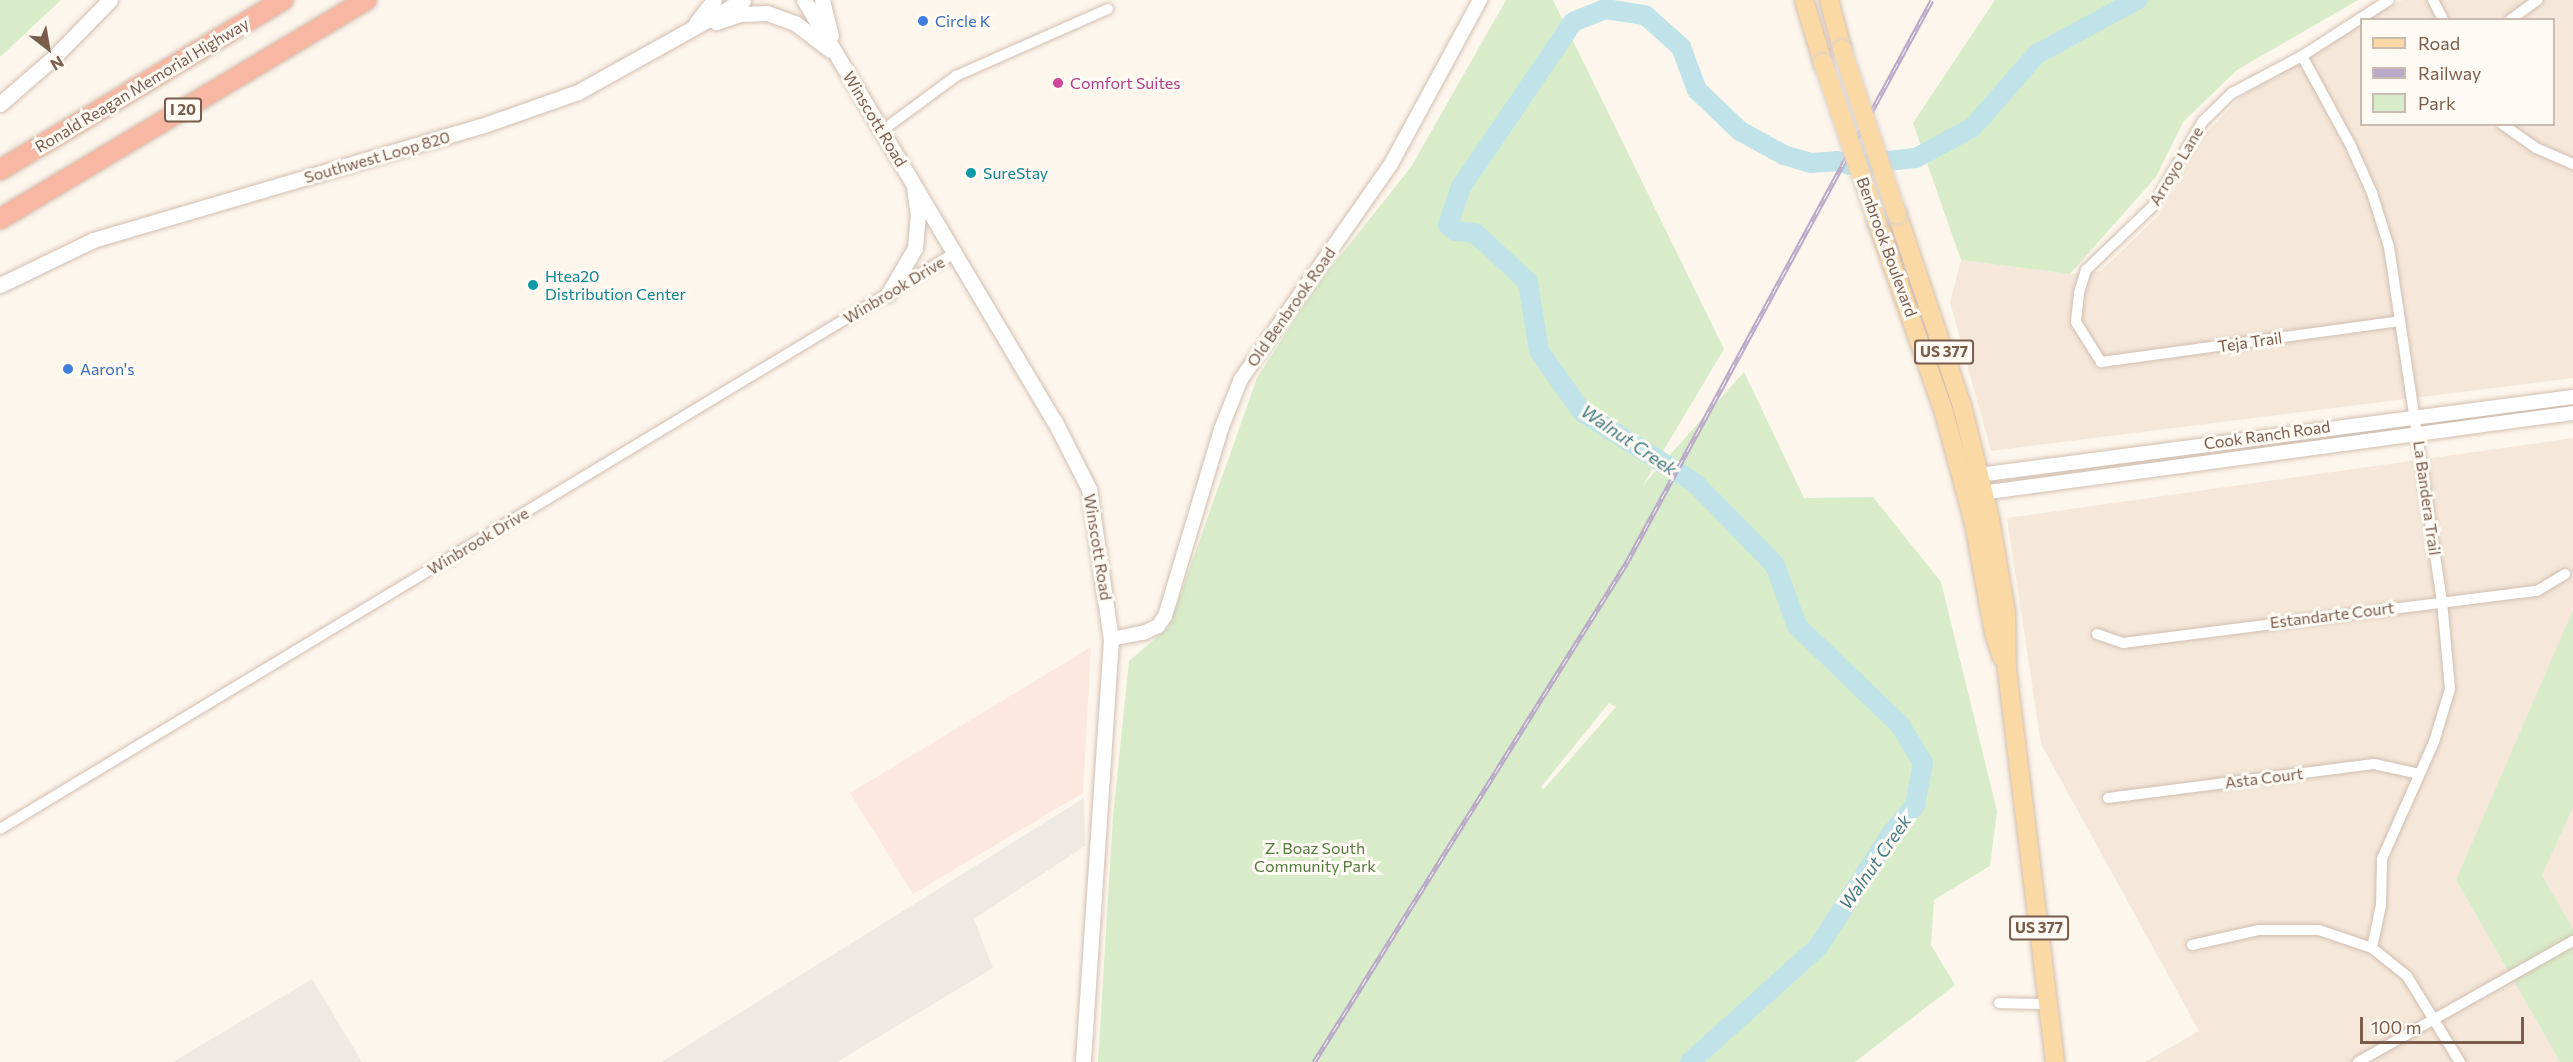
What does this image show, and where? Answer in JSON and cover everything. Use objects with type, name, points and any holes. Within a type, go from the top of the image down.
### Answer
[{"type":"highway","name":"Ronald Reagan Memorial Highway","points":[[0,170],[283,0]]},
{"type":"highway","name":"I 20","points":[[0,219],[366,0]]},
{"type":"main road","points":[[0,104],[53,58],[110,0]]},
{"type":"main road","points":[[693,28],[714,0]]},
{"type":"main road","name":"Southwest Loop 820","points":[[0,285],[93,240],[516,115],[578,92],[743,0]]},
{"type":"main road","name":"Winscott Road","points":[[804,0],[955,253],[1089,489],[1112,639],[1083,1062]]},
{"type":"main road","points":[[822,0],[837,56]]},
{"type":"main road","name":"Benbrook Boulevard","points":[[1804,0],[1877,222],[1944,412],[1973,484]]},
{"type":"main road","name":"Benbrook Boulevard","points":[[1829,0],[1842,49],[1962,406],[1973,484],[2006,613],[2007,670],[2048,1004]]},
{"type":"main road","points":[[693,28],[741,14],[767,13],[795,23],[837,56]]},
{"type":"main road","points":[[888,294],[915,248],[918,216],[914,183]]},
{"type":"main road","name":"US 377","points":[[2048,1004],[2055,1062]]},
{"type":"street","name":"Old Benbrook Road","points":[[1112,639],[1143,633],[1158,626],[1165,616],[1221,429],[1242,379],[1391,164],[1480,0]]},
{"type":"street","name":"Arroyo Lane","points":[[2361,18],[2389,0]]},
{"type":"street","points":[[2433,0],[2442,18]]},
{"type":"street","points":[[2513,18],[2538,0]]},
{"type":"street","points":[[883,130],[956,76],[1108,9]]},
{"type":"street","name":"Arroyo Lane","points":[[2101,362],[2076,322],[2079,293],[2086,270],[2153,206],[2203,121],[2232,93],[2302,56],[2360,19]]},
{"type":"street","name":"La Bandera Trail","points":[[2302,56],[2372,193],[2389,247],[2442,601],[2450,689],[2419,774],[2382,859],[2381,905],[2372,948]]},
{"type":"street","points":[[2505,126],[2536,148],[2573,164]]},
{"type":"street","name":"Winbrook Drive","points":[[0,829],[955,253]]},
{"type":"street","name":"Teja Trail","points":[[2101,362],[2400,321]]},
{"type":"street","name":"Cook Ranch Road","points":[[1973,484],[2415,415],[2573,397]]},
{"type":"street","name":"Cook Ranch Road","points":[[1973,484],[2419,436],[2573,413]]},
{"type":"street","name":"Estandarte Court","points":[[2097,634],[2123,643],[2442,601],[2537,591],[2565,574]]},
{"type":"street","name":"Asta Court","points":[[2108,798],[2374,764],[2419,774]]},
{"type":"street","points":[[2192,945],[2259,930],[2319,930],[2372,948],[2407,976],[2436,1019],[2460,1062]]},
{"type":"street","points":[[2358,1062],[2573,941]]},
{"type":"street","points":[[1999,1003],[2048,1004]]},
{"type":"shaded area","points":[[2402,0],[2573,0],[2573,378],[1991,451],[1950,302],[1961,260],[2070,274],[2101,271],[2160,214],[2205,134],[2242,96],[2360,25],[2360,126],[2555,126],[2555,18],[2371,18]]},
{"type":"shaded area","points":[[2573,438],[2573,617],[2456,880],[2560,1062],[2145,1062],[2199,1031],[2041,744],[2007,518]]},
{"type":"shaded area","points":[[1091,647],[1083,793],[913,894],[850,793]]},
{"type":"shaded area","points":[[1084,798],[1085,846],[974,919],[993,968],[837,1062],[661,1062]]},
{"type":"shaded area","points":[[2573,808],[2573,930],[2542,875]]},
{"type":"shaded area","points":[[312,979],[362,1062],[173,1062]]},
{"type":"green space","points":[[0,0],[61,0],[0,57]]},
{"type":"green space","name":"Z. Boaz South Community Park","points":[[1506,0],[1553,0],[1724,349],[1643,485],[1744,372],[1804,498],[1873,497],[1941,582],[1997,811],[1990,866],[1934,900],[1931,945],[1955,985],[1855,1062],[1098,1062],[1113,817],[1129,661],[1169,627],[1257,378],[1314,289],[1411,167]],"holes":[[[1609,703],[1616,707],[1543,790],[1541,787]]]},
{"type":"green space","points":[[1995,0],[2358,0],[2237,70],[2183,122],[2156,177],[2070,274],[1961,260],[1913,123]]},
{"type":"green space","points":[[2573,610],[2573,808],[2542,875],[2573,929],[2573,1062],[2560,1062],[2456,880]]},
{"type":"waterway","name":"Walnut Creek","points":[[1690,1062],[1818,947],[1891,834],[1915,805],[1923,763],[1900,725],[1797,626],[1775,565],[1695,483],[1582,412],[1539,351],[1528,282],[1475,233],[1455,231],[1448,225],[1461,187],[1573,22],[1606,9],[1645,15],[1681,47],[1697,90],[1740,131],[1784,155],[1811,163],[1837,161],[1850,165],[1916,158],[1973,127],[2037,54],[2137,0]]},
{"type":"railway","points":[[1314,1062],[1627,562],[1932,0]]},
{"type":"place","name":"Circle K","points":[[923,21]]},
{"type":"place","name":"Comfort Suites","points":[[1058,83]]},
{"type":"place","name":"SureStay","points":[[971,173]]},
{"type":"place","name":"Htea20 Distribution Center","points":[[533,285]]},
{"type":"place","name":"Aaron's","points":[[68,369]]}]
